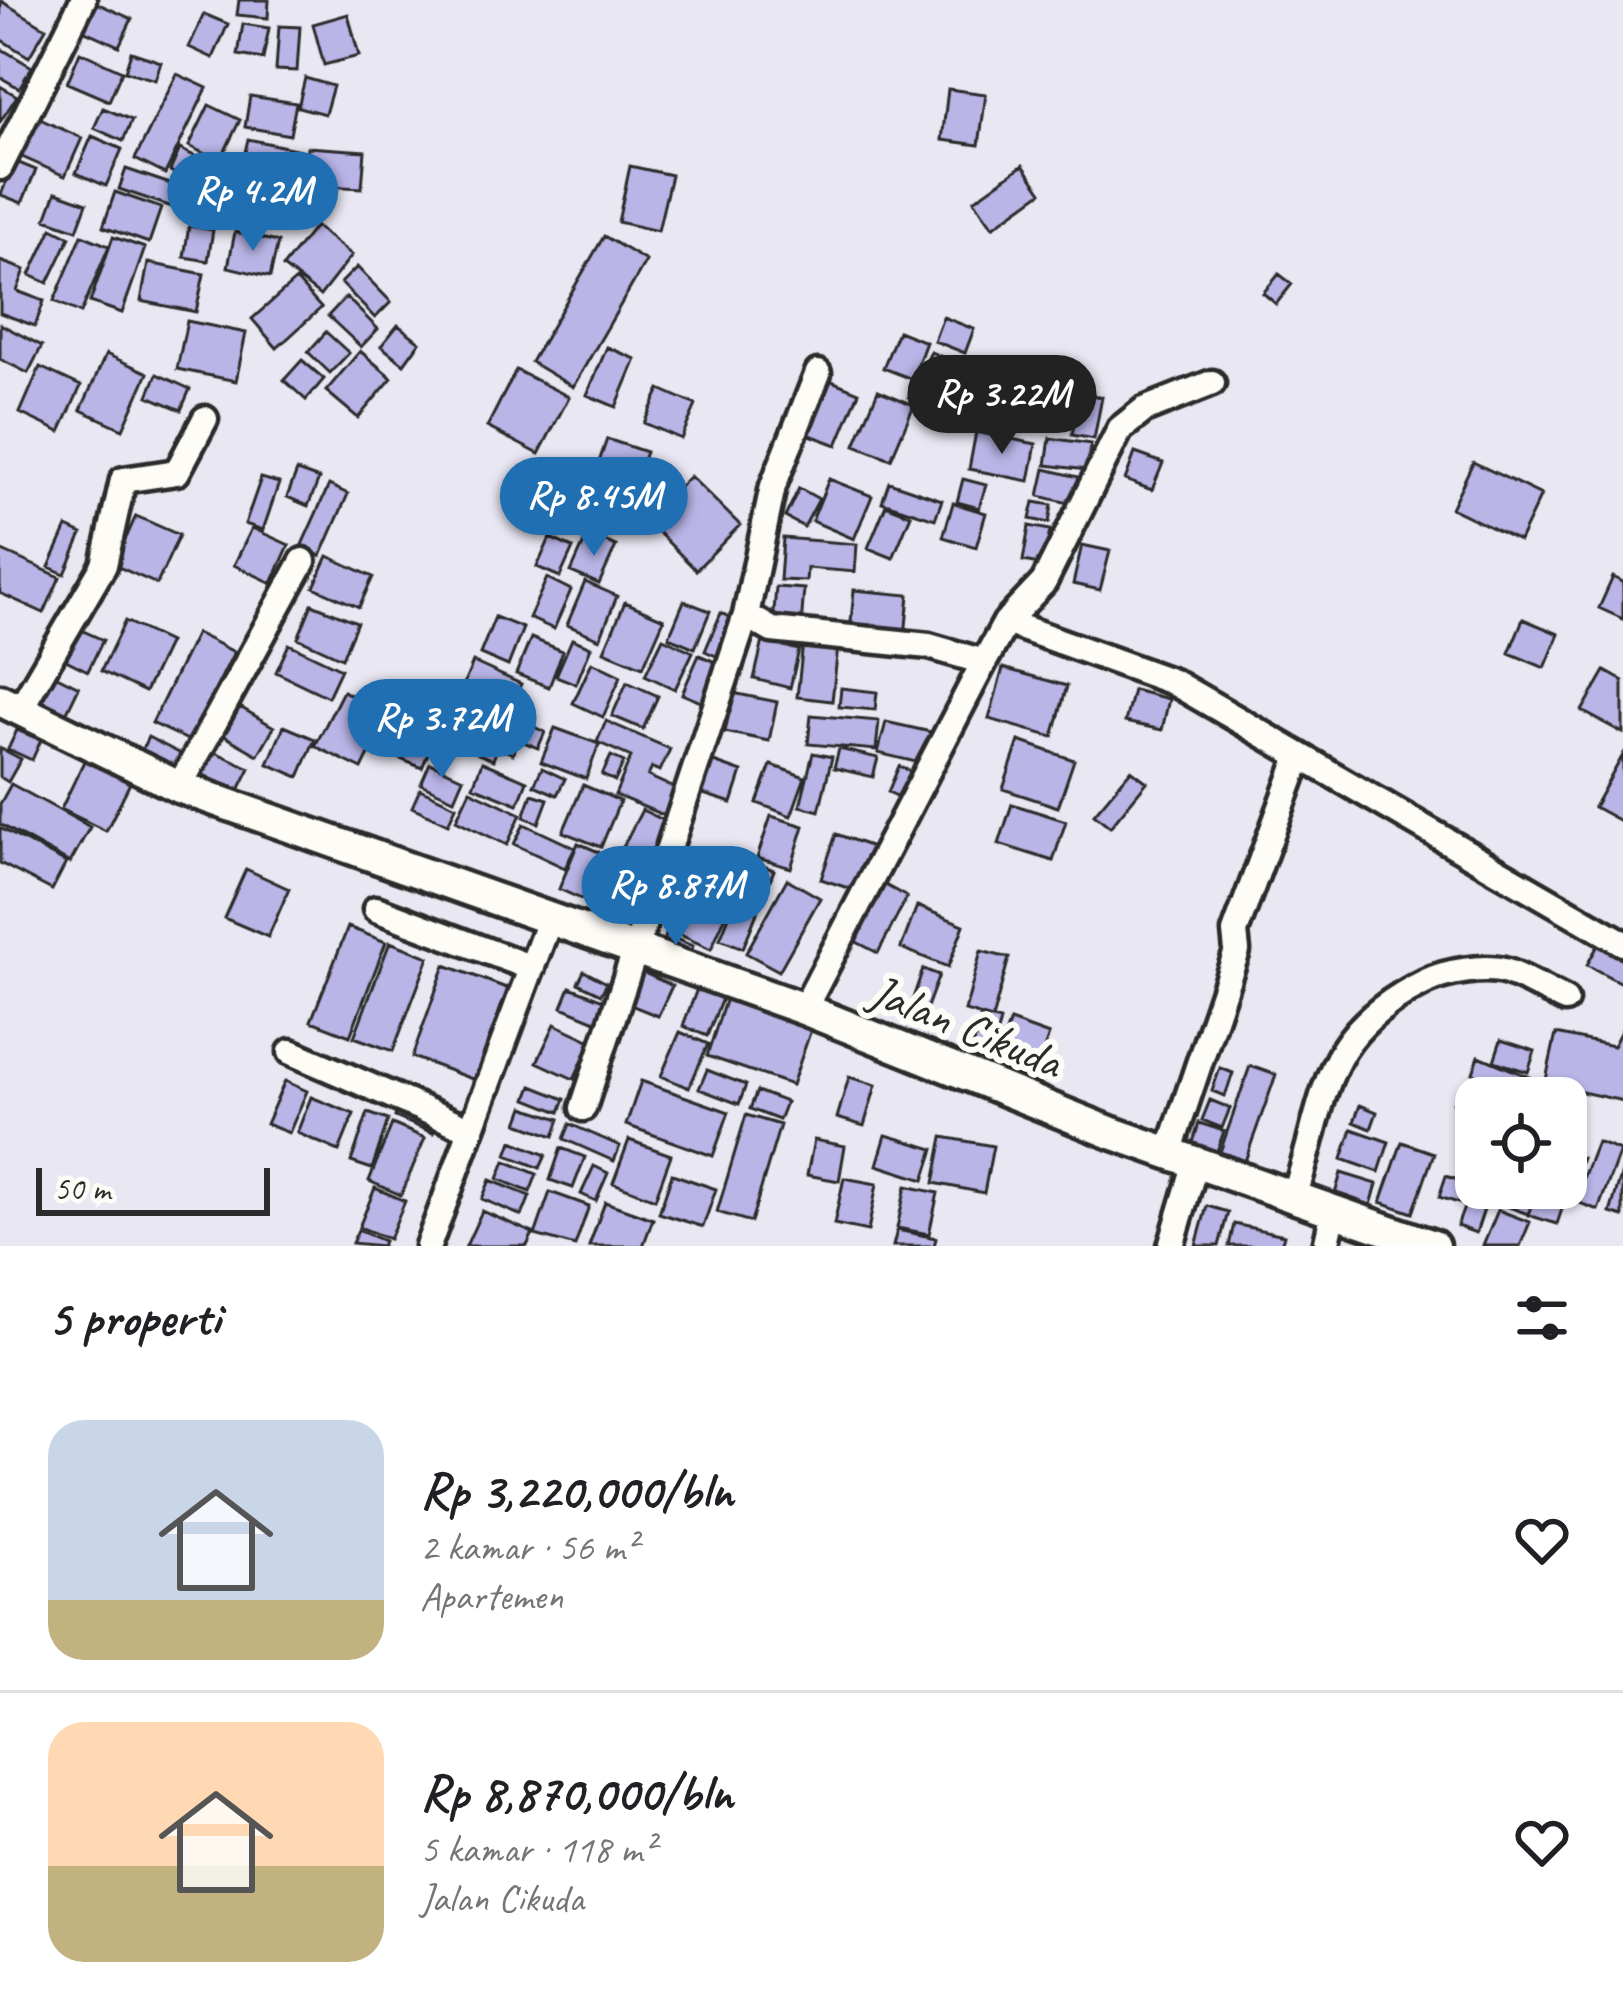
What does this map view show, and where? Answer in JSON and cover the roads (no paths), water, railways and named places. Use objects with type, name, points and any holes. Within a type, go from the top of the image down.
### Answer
[{"type":"street","points":[[0,167],[83,0]]},
{"type":"street","points":[[583,1108],[746,615],[773,487],[818,373]]},
{"type":"street","points":[[804,1009],[984,662],[1006,622],[1044,582],[1120,429],[1144,410],[1213,383]]},
{"type":"street","points":[[10,705],[104,566],[123,480],[130,475],[166,478],[177,472],[205,419]]},
{"type":"street","points":[[179,788],[303,562]]},
{"type":"street","points":[[746,615],[772,631],[917,644],[984,662]]},
{"type":"street","points":[[1006,622],[1173,682],[1623,944]]},
{"type":"street","name":"Jalan Cikuda","points":[[10,705],[179,788],[804,1009],[1293,1200],[1432,1246]]},
{"type":"street","points":[[1171,1246],[1182,1158],[1238,951],[1235,932],[1300,756]]},
{"type":"street","points":[[376,909],[532,968]]},
{"type":"street","points":[[428,1246],[550,918]]},
{"type":"street","points":[[1293,1200],[1333,1066],[1348,1036],[1389,1000],[1441,974],[1504,970],[1565,1000]]},
{"type":"street","points":[[292,1052],[469,1129]]},
{"type":"street","points":[[1326,1246],[1333,1215]]}]
